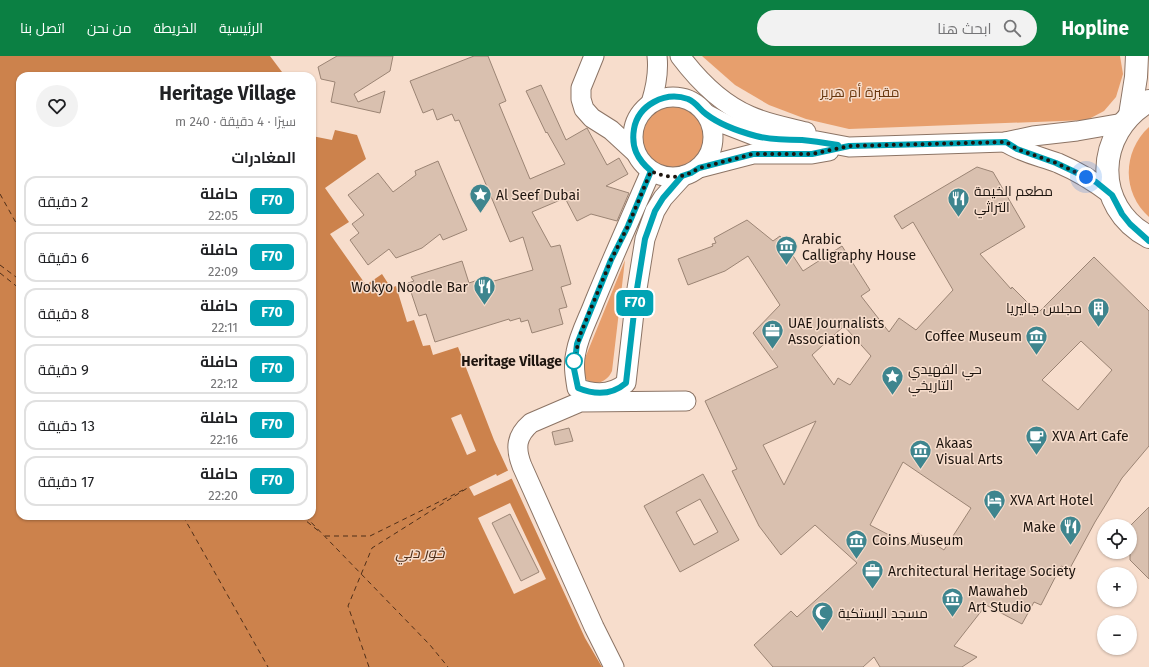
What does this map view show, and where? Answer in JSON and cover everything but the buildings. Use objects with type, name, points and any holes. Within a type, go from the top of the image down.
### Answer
[{"type":"main road","points":[[1126,119],[1136,77],[1137,56]]},
{"type":"main road","points":[[1146,237],[1130,224],[1122,214],[1112,195],[1108,180],[1107,165],[1115,136],[1126,119],[1149,101]]},
{"type":"street","points":[[594,56],[581,88],[581,99],[584,109],[592,118],[602,123],[620,137],[651,171],[661,176],[672,177],[753,154],[812,154],[849,146]]},
{"type":"street","points":[[636,153],[633,144],[635,123],[646,107],[657,80],[657,56]]},
{"type":"street","points":[[675,56],[689,100]]},
{"type":"street","points":[[680,56],[689,68],[709,88],[728,104],[749,116],[769,123],[829,138],[849,146]]},
{"type":"street","points":[[602,123],[618,123],[626,120],[662,98],[671,96],[680,97],[698,105],[706,114],[711,124],[713,134],[709,155],[663,198],[655,211],[645,239],[636,295],[626,383],[620,389],[611,392],[594,393],[585,391],[578,388],[575,376],[574,362],[577,344],[611,260],[628,226],[651,171]]},
{"type":"street","points":[[706,114],[727,125],[758,137],[817,141],[849,146],[1006,142],[1033,136],[1077,131],[1126,119]]},
{"type":"street","points":[[1006,142],[1017,149],[1077,172],[1096,182],[1112,195]]},
{"type":"street","points":[[614,667],[594,627],[520,461],[517,446],[525,428],[531,423],[580,402],[686,401]]},
{"type":"green space","name":"مقبرة أم هرير","points":[[702,56],[1120,56],[1123,74],[1116,97],[1104,111],[1087,120],[849,129],[806,119],[769,105],[735,85]]},
{"type":"green space","points":[[665,103],[679,103],[691,109],[700,118],[706,130],[704,150],[696,161],[685,169],[679,171],[665,171],[659,169],[648,161],[640,150],[638,144],[638,130],[640,124],[648,113],[659,105]]},
{"type":"green space","points":[[1149,127],[1149,217],[1140,207],[1134,196],[1130,185],[1129,172],[1130,160],[1134,148],[1140,137]]},
{"type":"green space","points":[[625,260],[612,371],[602,382],[593,383],[585,378],[583,363]]},
{"type":"water","name":"خور دبي","points":[[0,56],[270,56],[282,72],[16,72],[16,520],[316,520],[316,137],[332,140],[335,130],[357,135],[366,159],[325,188],[349,222],[330,234],[366,285],[382,274],[391,288],[396,286],[407,322],[414,320],[423,346],[430,345],[433,355],[458,347],[494,440],[585,638],[602,667],[0,667]]},
{"type":"pier","points":[[461,414],[476,451],[467,455],[451,418]]},
{"type":"pier","points":[[509,470],[513,478],[474,496],[469,487],[496,474],[497,476]]},
{"type":"pier","points":[[510,503],[546,579],[514,594],[478,518]]},
{"type":"ferry route","points":[[0,194],[16,223]]},
{"type":"ferry route","points":[[0,265],[16,277]]},
{"type":"ferry route","points":[[0,273],[16,286]]},
{"type":"ferry route","points":[[369,667],[348,606],[372,548],[469,487]]},
{"type":"ferry route","points":[[325,536],[370,536],[463,490]]},
{"type":"ferry route","points":[[185,520],[268,667]]},
{"type":"ferry route","points":[[305,520],[321,533]]},
{"type":"ferry route","points":[[309,520],[430,645],[448,667]]},
{"type":"bus line","name":"F70","points":[[838,145],[817,141],[773,139],[756,136],[727,125],[706,114],[698,105],[680,97],[671,96],[662,98],[651,103],[641,112],[635,123],[633,144],[638,157],[651,171],[628,226],[611,260],[580,335],[574,362],[578,388],[594,393],[603,393],[620,389],[626,383],[636,295],[645,239],[655,211],[663,198],[682,176],[699,168],[739,157],[753,154],[812,154],[849,146],[1006,142],[1030,155],[1056,163],[1096,182],[1112,195],[1116,205],[1130,224],[1141,232],[1149,241]]},
{"type":"place","name":"Al Seef Dubai","points":[[481,214]]},
{"type":"place","name":"مطعم الخيمة التراثي","points":[[958,218]]},
{"type":"place","name":"Arabic Calligraphy House","points":[[787,266]]},
{"type":"place","name":"Wokyo Noodle Bar","points":[[484,306]]},
{"type":"place","name":"مجلس جاليريا","points":[[1098,328]]},
{"type":"place","name":"UAE Journalists Association","points":[[772,350]]},
{"type":"place","name":"Coffee Museum","points":[[1037,356]]},
{"type":"place","name":"Heritage Village","points":[[574,361]]},
{"type":"place","name":"حي الفهيدي التاريخي","points":[[892,396]]},
{"type":"place","name":"XVA Art Cafe","points":[[1036,456]]},
{"type":"place","name":"Akaas Visual Arts","points":[[921,470]]},
{"type":"place","name":"XVA Art Hotel","points":[[994,520]]},
{"type":"place","name":"Make","points":[[1071,546]]},
{"type":"place","name":"Coins Museum","points":[[857,560]]},
{"type":"place","name":"Architectural Heritage Society","points":[[873,590]]},
{"type":"place","name":"Mawaheb Art Studio","points":[[953,618]]},
{"type":"place","name":"مسجد البستكية","points":[[823,632]]},
{"type":"route","points":[[574,361],[580,335],[611,260],[628,226],[651,171],[661,176],[682,176],[699,168],[753,154],[812,154],[849,146],[1006,142],[1030,155],[1056,163],[1086,177]]}]
